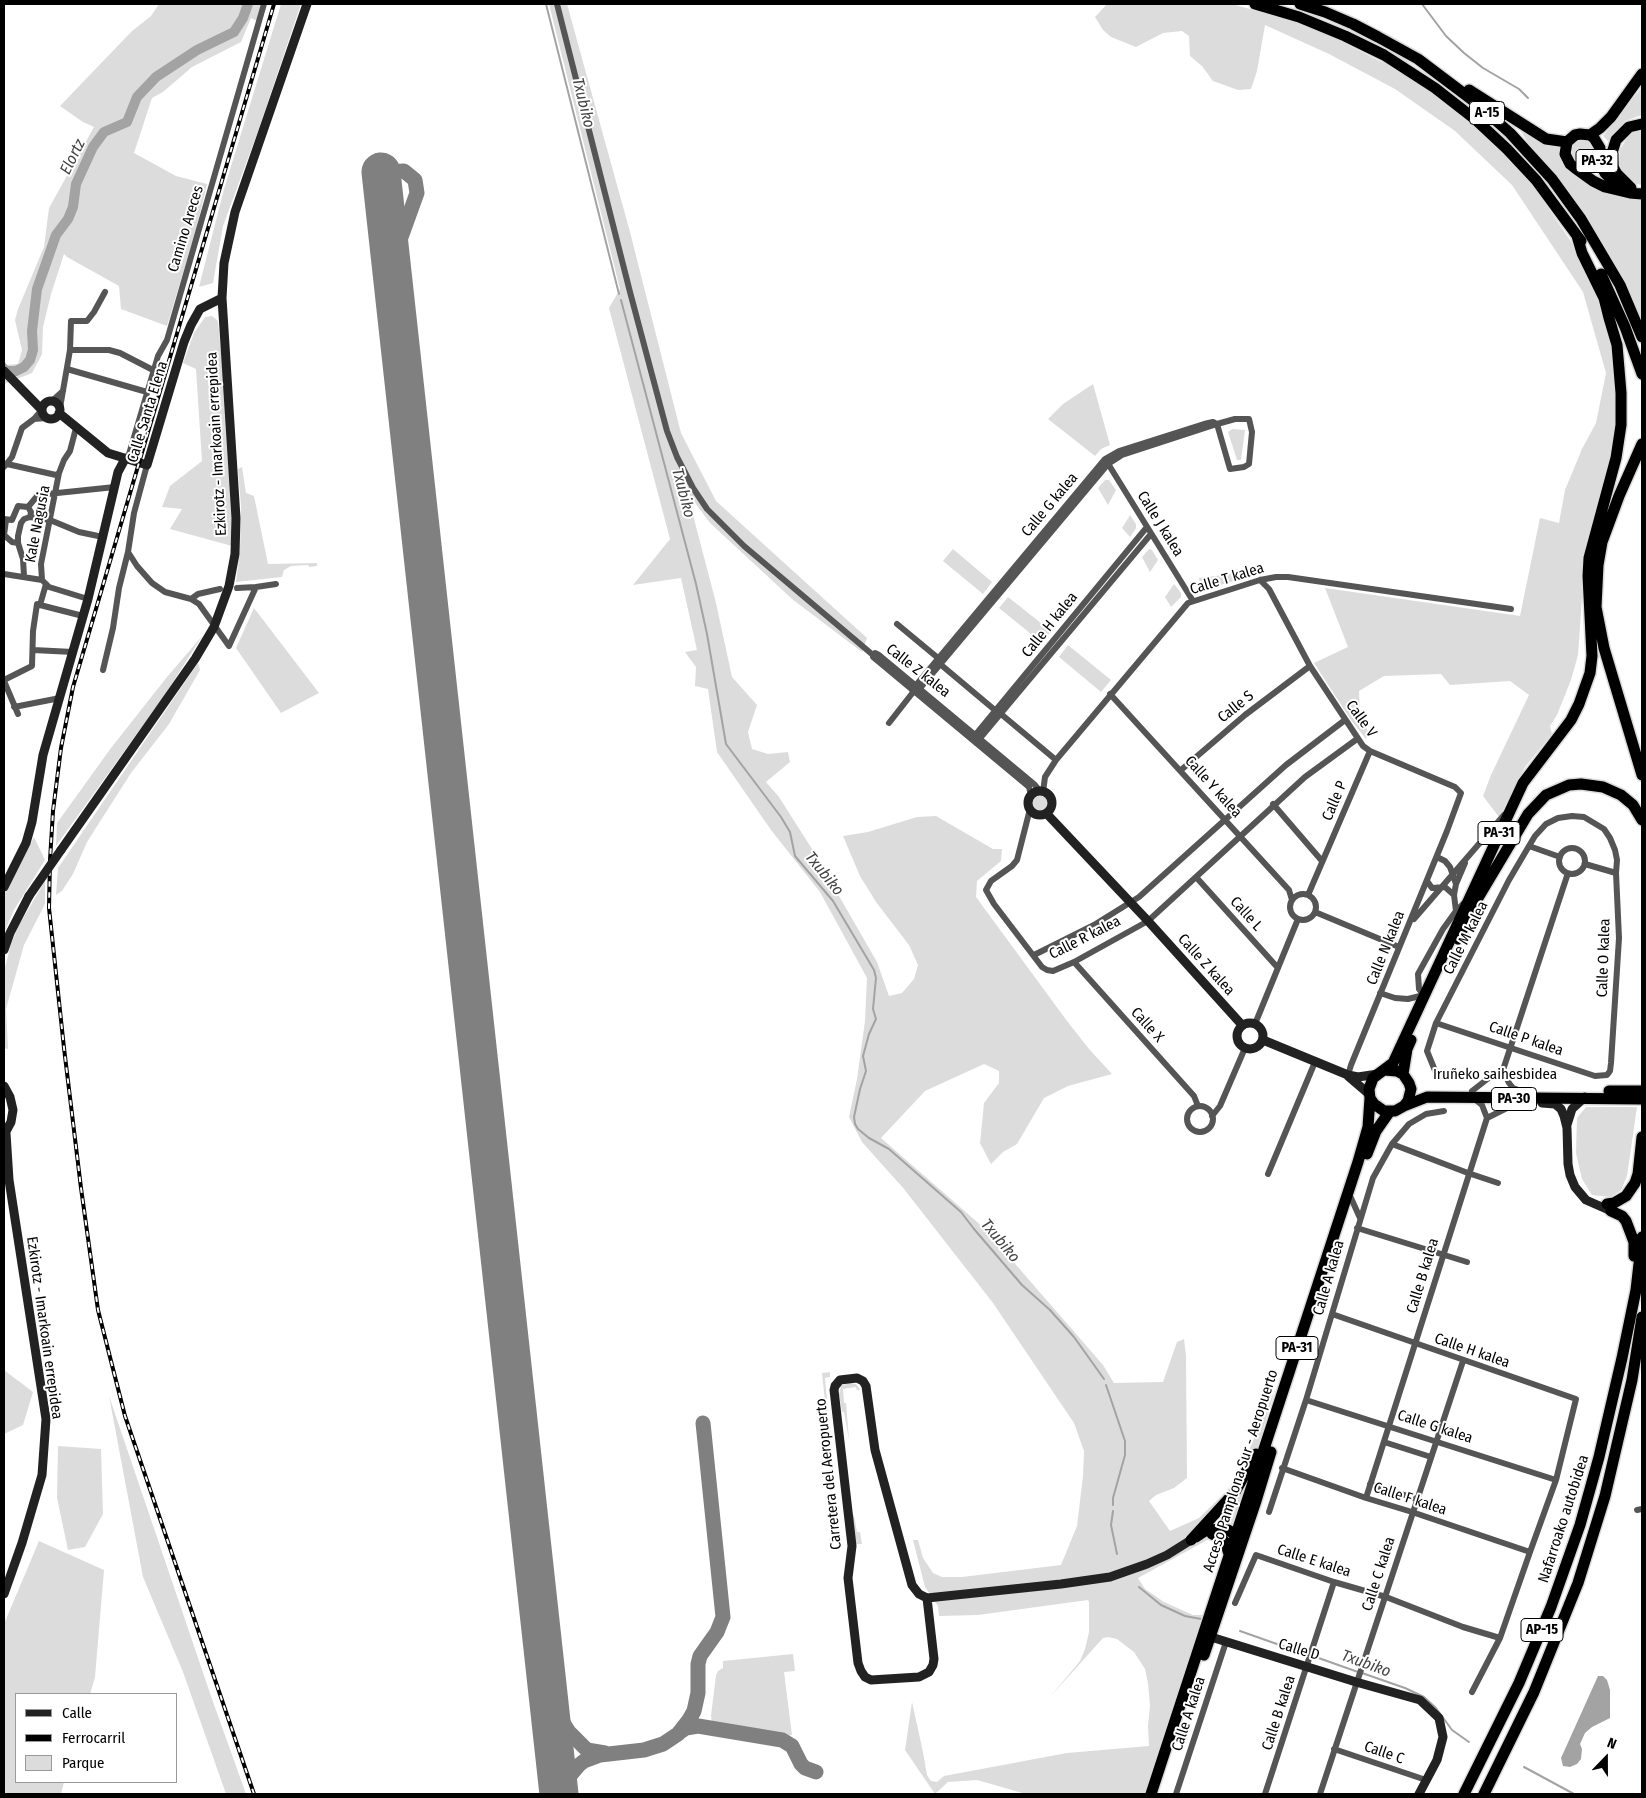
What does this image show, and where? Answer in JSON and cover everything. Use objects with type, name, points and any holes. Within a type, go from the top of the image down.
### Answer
[{"type":"highway","name":"A-15","points":[[1255,4],[1299,17],[1345,36],[1384,56],[1435,88],[1476,120],[1507,149],[1536,180],[1614,288],[1625,327],[1642,374]]},
{"type":"highway","name":"A-15","points":[[1300,4],[1353,24],[1378,36],[1418,60],[1475,102],[1510,133],[1552,179],[1581,219],[1614,288],[1642,337]]},
{"type":"highway","points":[[1418,60],[1438,69],[1541,136],[1551,140],[1567,142]]},
{"type":"highway","points":[[1590,135],[1611,117],[1642,74]]},
{"type":"highway","points":[[1639,191],[1617,174],[1613,167],[1612,153],[1616,140],[1625,131],[1642,124]]},
{"type":"highway","name":"PA-32","points":[[1575,168],[1589,168],[1598,159],[1600,148],[1590,135],[1580,134],[1567,142],[1565,148],[1567,159],[1575,168],[1605,187],[1630,193],[1639,191]]},
{"type":"highway","name":"PA-32","points":[[1598,159],[1605,173],[1612,180],[1639,191]]},
{"type":"highway","points":[[1577,236],[1582,252],[1604,298],[1616,345],[1621,393],[1621,425],[1616,458],[1590,558],[1589,594]]},
{"type":"highway","points":[[1641,446],[1619,496],[1602,542],[1598,565],[1596,607],[1604,648],[1642,775]]},
{"type":"highway","name":"PA-31","points":[[1370,1096],[1369,1089],[1373,1078],[1393,1063],[1523,783],[1571,720],[1586,688],[1592,656],[1589,594],[1592,564],[1612,498],[1627,466],[1641,446]]},
{"type":"highway","points":[[1370,1096],[1378,1108],[1390,1112],[1404,1106],[1410,1095],[1406,1079],[1407,1048],[1425,1006],[1475,903],[1528,814],[1536,804],[1546,795],[1569,785],[1593,785],[1603,787],[1620,795],[1633,804],[1642,820]]},
{"type":"highway","points":[[1381,1072],[1397,1071],[1406,1079]]},
{"type":"highway","name":"Iruñeko saihesbidea","points":[[1406,1079],[1431,1092],[1585,1097],[1642,1091]]},
{"type":"highway","name":"Iruñeko saihesbidea","points":[[1404,1106],[1426,1097],[1472,1094]]},
{"type":"highway","name":"Iruñeko saihesbidea","points":[[1520,1095],[1626,1094],[1642,1099]]},
{"type":"highway","name":"Acceso Pamplona Sur - Aeropuerto","points":[[1236,1535],[1358,1162],[1368,1127],[1370,1096]]},
{"type":"highway","name":"PA-31","points":[[1351,1198],[1376,1131],[1390,1112]]},
{"type":"highway","points":[[1632,1305],[1630,1288],[1634,1242],[1626,1221],[1612,1209],[1626,1196],[1635,1183],[1638,1174],[1642,1137]]},
{"type":"highway","name":"Acceso Pamplona Sur - Aeropuerto","points":[[1151,1794],[1233,1559],[1256,1502],[1278,1426],[1351,1198]]},
{"type":"highway","name":"Nafarroako autobidea","points":[[1464,1794],[1519,1683],[1551,1607],[1580,1525],[1611,1412],[1636,1290],[1642,1237]]},
{"type":"highway","name":"Nafarroako autobidea","points":[[1484,1794],[1534,1692],[1578,1583],[1606,1496],[1632,1380],[1642,1317]]},
{"type":"highway","points":[[1578,1583],[1593,1555],[1610,1502],[1632,1414],[1642,1357]]},
{"type":"highway","points":[[1196,1538],[1240,1484],[1257,1451],[1273,1405],[1284,1388]]},
{"type":"highway","points":[[1196,1538],[1212,1534],[1236,1535],[1242,1529],[1248,1512],[1256,1502]]},
{"type":"highway","points":[[1196,1538],[1205,1531],[1228,1530],[1236,1535],[1238,1542],[1233,1559]]},
{"type":"highway","points":[[1212,1534],[1225,1542],[1233,1559]]},
{"type":"highway","name":"Acceso Pamplona Sur - Aeropuerto","points":[[1157,1794],[1210,1637],[1233,1559]]},
{"type":"street","name":"Camino Areces","points":[[124,459],[129,454],[158,356],[167,340],[264,4]]},
{"type":"street","name":"Ezkirotz - Imarkoain errepidea","points":[[4,950],[10,933],[29,896],[190,667],[214,627],[229,586],[235,554],[236,518],[222,298],[224,263],[235,212],[306,4]]},
{"type":"street","name":"Calle Z kalea","points":[[557,4],[667,431],[677,457],[693,488],[707,509],[723,526],[873,654],[879,655],[916,690],[976,739],[1029,788],[1038,793]]},
{"type":"street","points":[[5,466],[12,458],[22,428],[50,410],[64,390],[70,350],[71,321],[87,321],[105,292]]},
{"type":"street","name":"Calle Santa Elena","points":[[103,670],[113,628],[134,513],[184,342],[200,309],[222,298]]},
{"type":"street","points":[[70,350],[109,350],[120,353],[153,370]]},
{"type":"street","points":[[67,369],[147,392]]},
{"type":"street","points":[[4,371],[30,397],[73,426],[102,450],[124,459],[147,465]]},
{"type":"street","points":[[50,410],[64,390]]},
{"type":"street","name":"Calle G kalea","points":[[889,723],[1106,462],[1217,424],[1235,419],[1249,420],[1252,432],[1249,464],[1244,467],[1230,469],[1217,424]]},
{"type":"street","name":"Kale Nagusia","points":[[4,681],[26,671],[32,666],[33,630],[37,604],[40,604],[44,582],[41,564],[59,474],[64,460],[70,452],[73,426]]},
{"type":"street","points":[[4,887],[26,843],[32,822],[40,770],[88,599],[118,472],[124,459]]},
{"type":"street","name":"Calle J kalea","points":[[1106,462],[1193,601]]},
{"type":"street","points":[[5,466],[59,474]]},
{"type":"street","points":[[28,507],[38,495],[115,487]]},
{"type":"street","points":[[18,543],[12,542],[4,535],[5,519],[12,520],[18,506],[28,507]]},
{"type":"street","points":[[28,507],[31,512],[30,518]]},
{"type":"street","points":[[24,576],[23,558],[18,543],[21,522],[24,519],[50,520],[79,532],[103,537]]},
{"type":"street","name":"Calle H kalea","points":[[998,713],[1147,527]]},
{"type":"street","name":"Calle H kalea","points":[[976,739],[1151,534]]},
{"type":"street","points":[[128,552],[152,583],[165,592],[191,598],[199,604],[229,646],[256,587]]},
{"type":"street","points":[[4,574],[24,576],[44,582],[48,587],[88,599]]},
{"type":"street","name":"Calle T kalea","points":[[1038,793],[1045,777],[1056,760],[1185,606],[1193,601],[1260,580],[1276,577],[1306,579],[1511,609]]},
{"type":"street","name":"Calle V","points":[[1260,580],[1270,588],[1310,666],[1357,740],[1370,751],[1455,787],[1461,793],[1447,831]]},
{"type":"street","points":[[237,588],[276,584]]},
{"type":"street","points":[[191,598],[198,594],[220,589]]},
{"type":"street","points":[[40,604],[83,616]]},
{"type":"street","points":[[897,624],[998,713],[1056,760]]},
{"type":"street","points":[[33,650],[73,652]]},
{"type":"street","name":"Calle S","points":[[1181,770],[1245,715],[1310,666]]},
{"type":"street","points":[[4,681],[18,714]]},
{"type":"street","name":"Calle Y kalea","points":[[1110,694],[1289,890],[1292,900]]},
{"type":"street","points":[[14,707],[60,698]]},
{"type":"street","name":"Calle R kalea","points":[[1345,720],[1286,765],[1138,897],[1094,924],[1034,955],[1042,967],[1053,971],[1074,962],[1148,920],[1241,836],[1273,804],[1305,777],[1357,740]]},
{"type":"street","name":"Calle P","points":[[1308,895],[1370,751]]},
{"type":"street","points":[[1038,793],[1048,794],[1052,800],[1052,808],[1046,814],[1035,814],[1030,809],[1028,803],[1038,793]]},
{"type":"street","points":[[1273,804],[1322,861]]},
{"type":"street","points":[[1030,809],[1017,860],[992,881],[986,890],[994,904],[1034,955]]},
{"type":"street","points":[[1409,925],[1510,809]]},
{"type":"street","name":"Calle Z kalea","points":[[1046,814],[1148,920],[1242,1025]]},
{"type":"street","name":"Calle M kalea","points":[[1436,1073],[1427,1051],[1436,1023],[1509,880],[1535,836],[1546,824],[1565,817],[1584,817],[1604,829],[1610,838],[1617,860],[1616,872]]},
{"type":"street","name":"Calle N kalea","points":[[1348,1076],[1447,831]]},
{"type":"street","points":[[1529,846],[1560,857]]},
{"type":"street","points":[[1569,848],[1578,849],[1584,855],[1585,864],[1580,871],[1572,874],[1568,873],[1560,865],[1560,857],[1569,848]]},
{"type":"street","points":[[1437,857],[1449,864],[1456,884]]},
{"type":"street","points":[[1456,911],[1454,895],[1456,884],[1468,857]]},
{"type":"street","points":[[1585,864],[1616,872]]},
{"type":"street","name":"Calle O kalea","points":[[1607,1075],[1610,1071],[1611,1063],[1619,938],[1616,872]]},
{"type":"street","points":[[1520,1095],[1509,1107],[1487,1118],[1482,1105],[1472,1094],[1490,1077],[1503,1070],[1568,873]]},
{"type":"street","name":"Calle L","points":[[1196,877],[1278,968]]},
{"type":"street","points":[[1426,882],[1432,888],[1448,888],[1454,895]]},
{"type":"street","points":[[1298,895],[1308,895],[1315,902],[1315,912],[1308,919],[1298,919],[1290,909],[1292,900],[1298,895]]},
{"type":"street","points":[[1380,993],[1395,998],[1408,999],[1424,995],[1419,989],[1418,974],[1456,911],[1468,900]]},
{"type":"street","points":[[1315,912],[1399,947]]},
{"type":"street","points":[[1255,1024],[1298,919]]},
{"type":"street","name":"Calle X","points":[[1074,962],[1194,1096],[1198,1106]]},
{"type":"street","points":[[1248,1023],[1255,1024],[1262,1030],[1262,1040],[1253,1049],[1245,1048],[1240,1045],[1237,1034],[1242,1025],[1248,1023]]},
{"type":"street","name":"Calle P kalea","points":[[1436,1023],[1595,1076],[1607,1075]]},
{"type":"street","points":[[1262,1040],[1348,1076],[1370,1096]]},
{"type":"street","points":[[1212,1116],[1207,1108],[1198,1106],[1191,1109],[1187,1122],[1192,1129],[1201,1132],[1211,1125],[1212,1116],[1220,1106],[1245,1048]]},
{"type":"street","points":[[1268,1174],[1315,1062]]},
{"type":"street","points":[[1503,1070],[1509,1083],[1520,1095],[1555,1104],[1561,1109],[1567,1128],[1570,1175],[1575,1188],[1592,1203],[1612,1209]]},
{"type":"street","points":[[1348,1076],[1381,1072]]},
{"type":"street","name":"Ezkirotz - Imarkoain errepidea","points":[[4,1086],[13,1110],[11,1122],[5,1134],[6,1176],[46,1420],[42,1475],[22,1543],[4,1594]]},
{"type":"street","points":[[1567,1128],[1572,1109],[1585,1097]]},
{"type":"street","name":"Calle A kalea","points":[[1269,1512],[1306,1400],[1373,1178],[1392,1144],[1409,1124],[1426,1114],[1444,1111]]},
{"type":"street","name":"Calle B kalea","points":[[1366,1498],[1487,1118]]},
{"type":"street","points":[[1392,1144],[1498,1183]]},
{"type":"street","points":[[1351,1198],[1360,1218]]},
{"type":"street","points":[[1357,1228],[1467,1262]]},
{"type":"street","name":"Calle H kalea","points":[[1332,1314],[1576,1399],[1556,1480]]},
{"type":"street","name":"Calle C kalea","points":[[1320,1794],[1463,1361]]},
{"type":"street","name":"Carretera del Aeropuerto","points":[[857,1378],[863,1381],[866,1386],[875,1450],[912,1585],[919,1594],[927,1598],[934,1659],[929,1672],[919,1677],[877,1681],[865,1677],[858,1663],[848,1578],[852,1546],[834,1390],[837,1382],[840,1380],[857,1378]]},
{"type":"street","name":"Calle G kalea","points":[[1306,1400],[1436,1440],[1556,1480]]},
{"type":"street","points":[[1384,1442],[1431,1457]]},
{"type":"street","name":"Calle F kalea","points":[[1282,1468],[1530,1552]]},
{"type":"street","points":[[1472,1692],[1500,1638],[1556,1480]]},
{"type":"street","points":[[1370,1484],[1417,1500]]},
{"type":"street","points":[[927,1598],[1110,1577],[1167,1555],[1196,1538]]},
{"type":"street","name":"Calle E kalea","points":[[1235,1603],[1256,1555],[1334,1582],[1386,1597],[1463,1627],[1500,1638]]},
{"type":"street","name":"Calle B kalea","points":[[1265,1794],[1334,1582]]},
{"type":"street","name":"Calle D","points":[[1210,1637],[1308,1663],[1356,1682],[1420,1700],[1438,1718],[1443,1737],[1437,1760],[1419,1794]]},
{"type":"street","name":"Calle A kalea","points":[[1176,1794],[1226,1642]]},
{"type":"street","name":"Calle C","points":[[1334,1749],[1426,1780]]},
{"type":"green space","points":[[159,4],[263,4],[257,21],[251,18],[241,42],[192,67],[163,92],[152,98],[134,153],[176,176],[207,184],[196,230],[167,326],[121,309],[119,286],[64,254],[43,327],[42,354],[32,373],[4,384],[4,365],[18,364],[22,350],[15,320],[44,247],[49,208],[94,127],[83,122],[60,106],[132,31],[151,16]]},
{"type":"green space","points":[[281,4],[301,4],[258,131],[223,226],[213,283],[199,287],[224,189]]},
{"type":"green space","points":[[549,4],[567,4],[630,232],[681,433],[716,501],[867,638],[862,652],[792,599],[710,523],[687,492],[716,603],[732,677],[757,705],[748,732],[752,749],[768,754],[788,752],[790,762],[766,782],[779,797],[812,849],[877,962],[889,996],[902,993],[914,979],[918,965],[909,945],[876,902],[860,876],[843,836],[868,832],[917,817],[936,816],[993,849],[1002,849],[1001,861],[977,881],[976,897],[1067,1021],[1112,1074],[1068,1086],[1044,1098],[1017,1144],[1003,1152],[991,1164],[980,1143],[984,1103],[999,1083],[999,1071],[984,1064],[925,1091],[881,1138],[984,1228],[1103,1365],[1114,1383],[1163,1382],[1177,1342],[1184,1339],[1186,1356],[1187,1478],[1174,1488],[1156,1495],[1149,1501],[1170,1531],[1199,1518],[1235,1483],[1276,1387],[1225,1552],[1218,1541],[1211,1538],[1138,1578],[1145,1589],[1164,1602],[1193,1615],[1203,1615],[1145,1794],[1026,1794],[977,1780],[948,1782],[935,1794],[905,1750],[912,1702],[927,1775],[931,1781],[937,1782],[944,1776],[1067,1753],[1149,1746],[1150,1705],[1148,1683],[1145,1669],[1134,1652],[1117,1639],[1108,1637],[1103,1638],[1050,1697],[1080,1661],[1085,1649],[1089,1632],[1088,1600],[978,1615],[939,1616],[938,1606],[925,1587],[913,1540],[918,1540],[923,1558],[933,1573],[942,1577],[962,1577],[1061,1565],[1077,1526],[1084,1451],[1074,1423],[993,1303],[904,1189],[862,1142],[849,1117],[857,1079],[865,1021],[867,978],[820,892],[771,830],[717,752],[708,689],[695,686],[696,667],[685,652],[697,650],[681,578],[633,585],[670,539],[609,308],[620,289]]},
{"type":"green space","points":[[1107,4],[1232,4],[1300,23],[1401,72],[1444,100],[1502,149],[1537,192],[1570,240],[1589,272],[1606,315],[1614,354],[1618,401],[1614,453],[1584,568],[1578,655],[1571,680],[1557,715],[1550,726],[1552,734],[1525,767],[1499,817],[1483,796],[1529,695],[1510,681],[1450,685],[1441,674],[1384,676],[1359,691],[1360,716],[1369,733],[1366,739],[1351,720],[1314,663],[1348,647],[1325,588],[1520,616],[1540,518],[1559,523],[1565,490],[1582,449],[1596,423],[1606,373],[1583,292],[1512,185],[1455,131],[1395,89],[1329,54],[1265,25],[1257,71],[1251,89],[1238,90],[1213,81],[1202,66],[1190,56],[1189,36],[1182,31],[1163,33],[1136,47],[1111,37],[1103,30],[1095,17]]},
{"type":"green space","points":[[1642,87],[1642,115],[1625,121],[1608,141],[1603,136]]},
{"type":"green space","points":[[1518,126],[1539,139],[1561,148],[1574,173],[1608,194],[1642,199],[1642,322],[1633,299],[1590,222],[1560,181],[1528,143]]},
{"type":"green space","points":[[1642,130],[1642,185],[1636,184],[1624,174],[1619,163],[1620,150],[1627,138],[1632,133]]},
{"type":"green space","points":[[1578,138],[1588,139],[1593,143],[1596,157],[1582,165],[1574,162],[1569,153],[1572,143]]},
{"type":"green space","points":[[212,316],[218,321],[225,392],[233,490],[232,546],[170,529],[182,509],[162,507],[170,486],[202,461],[196,369],[183,363],[194,333],[205,317]]},
{"type":"green space","points":[[1093,384],[1110,445],[1101,449],[1095,456],[1048,419],[1063,404]]},
{"type":"green space","points":[[1232,429],[1245,430],[1241,460],[1237,460],[1228,432]]},
{"type":"green space","points":[[242,467],[246,493],[254,496],[268,564],[317,563],[317,566],[291,566],[284,570],[282,577],[236,582],[240,550],[241,506],[238,469]]},
{"type":"green space","points":[[1105,480],[1109,480],[1116,490],[1108,505],[1098,488]]},
{"type":"green space","points":[[1130,515],[1136,524],[1136,528],[1130,537],[1122,528]]},
{"type":"green space","points":[[953,549],[992,582],[983,594],[943,561]]},
{"type":"green space","points":[[1149,549],[1152,550],[1158,560],[1150,572],[1142,557]]},
{"type":"green space","points":[[1239,573],[1240,579],[1201,591],[1199,578]]},
{"type":"green space","points":[[1174,584],[1181,593],[1181,597],[1171,607],[1165,597]]},
{"type":"green space","points":[[1008,597],[1051,631],[1042,643],[999,608]]},
{"type":"green space","points":[[254,608],[319,693],[281,713],[236,648]]},
{"type":"green space","points":[[203,635],[164,696],[56,846],[57,823],[111,748]]},
{"type":"green space","points":[[1068,645],[1111,680],[1101,692],[1059,657]]},
{"type":"green space","points":[[198,663],[200,670],[169,724],[131,773],[87,842],[73,874],[62,891],[56,895],[58,868]]},
{"type":"green space","points":[[1037,795],[1045,795],[1050,800],[1048,811],[1037,813],[1032,808],[1032,800]]},
{"type":"green space","points":[[34,837],[45,860],[14,910],[4,933],[4,895]]},
{"type":"green space","points":[[45,881],[45,904],[24,945],[6,1009],[8,1049],[4,1048],[4,971],[11,944],[19,925]]},
{"type":"green space","points":[[1586,1107],[1637,1107],[1627,1176],[1621,1190],[1611,1197],[1592,1195],[1582,1179],[1576,1153],[1577,1118]]},
{"type":"green space","points":[[4,1370],[33,1392],[23,1425],[4,1434]]},
{"type":"green space","points":[[830,1372],[830,1377],[825,1378],[828,1411],[826,1411],[822,1373]]},
{"type":"green space","points":[[848,1383],[856,1384],[860,1390],[857,1390],[856,1387],[843,1389],[849,1440],[839,1394],[841,1386]]},
{"type":"green space","points":[[109,1396],[246,1794],[226,1794],[183,1672],[143,1577]]},
{"type":"green space","points":[[58,1446],[101,1449],[103,1514],[85,1547],[68,1550],[57,1498]]},
{"type":"green space","points":[[854,1515],[857,1532],[860,1532],[862,1544],[855,1544],[852,1517]]},
{"type":"green space","points":[[39,1541],[104,1570],[95,1677],[90,1693],[15,1693],[15,1783],[64,1783],[61,1794],[4,1794],[4,1624]]},
{"type":"green space","points":[[793,1654],[795,1671],[784,1672],[792,1735],[786,1736],[712,1723],[711,1716],[716,1675],[723,1668],[723,1661]]},
{"type":"shaded area","points":[[1598,1676],[1603,1676],[1607,1680],[1610,1690],[1610,1718],[1592,1727],[1585,1733],[1580,1744],[1582,1749],[1581,1759],[1577,1764],[1570,1767],[1563,1766],[1561,1758]]},
{"type":"waterway","name":"Elortz","points":[[4,371],[16,371],[24,367],[30,360],[33,350],[32,331],[37,289],[56,235],[68,219],[73,207],[76,184],[93,147],[104,132],[127,122],[137,97],[156,77],[197,50],[234,32],[243,18],[248,4]]},
{"type":"waterway","name":"Txubiko","points":[[546,4],[619,294]]},
{"type":"waterway","points":[[1422,4],[1446,36],[1464,53],[1483,68],[1519,89],[1528,98]]},
{"type":"waterway","name":"Txubiko","points":[[621,300],[696,584],[707,634],[726,744],[781,817],[790,832],[795,856],[833,901],[874,970],[876,978],[873,1009],[876,1019],[869,1034],[863,1056],[866,1071],[854,1117],[855,1124],[869,1138],[889,1149],[961,1212],[1022,1285],[1050,1310],[1074,1337],[1104,1379]]},
{"type":"waterway","points":[[4,363],[10,370]]},
{"type":"waterway","name":"Txubiko","points":[[1106,1385],[1125,1441],[1125,1455],[1113,1498],[1113,1505]]},
{"type":"waterway","name":"Txubiko","points":[[1113,1511],[1111,1525],[1117,1554]]},
{"type":"waterway","name":"Txubiko","points":[[1139,1587],[1161,1605],[1185,1616],[1201,1619]]},
{"type":"waterway","name":"Txubiko","points":[[1240,1631],[1308,1655]]},
{"type":"waterway","name":"Txubiko","points":[[1313,1656],[1358,1672]]},
{"type":"waterway","name":"Txubiko","points":[[1362,1673],[1405,1688],[1424,1697],[1436,1708],[1452,1730],[1469,1742]]},
{"type":"waterway","points":[[1524,1767],[1574,1794]]},
{"type":"taxiway","points":[[386,219],[375,200],[375,186],[382,176],[388,172],[404,171],[415,180],[417,193],[391,265]]},
{"type":"taxiway","points":[[561,1794],[568,1778],[584,1761],[600,1755],[644,1750],[663,1744],[678,1734],[694,1711],[698,1693],[698,1664],[700,1656],[717,1632],[723,1617],[703,1423]]},
{"type":"taxiway","points":[[546,1677],[558,1715],[569,1732],[587,1750],[605,1753]]},
{"type":"taxiway","points":[[680,1732],[686,1728],[698,1726],[782,1740],[792,1746],[805,1768],[816,1772]]},
{"type":"runway","points":[[381,172],[559,1794]]},
{"type":"railway","points":[[254,1794],[125,1416],[98,1310],[81,1188],[49,908],[53,811],[61,748],[73,687],[274,4]]}]
